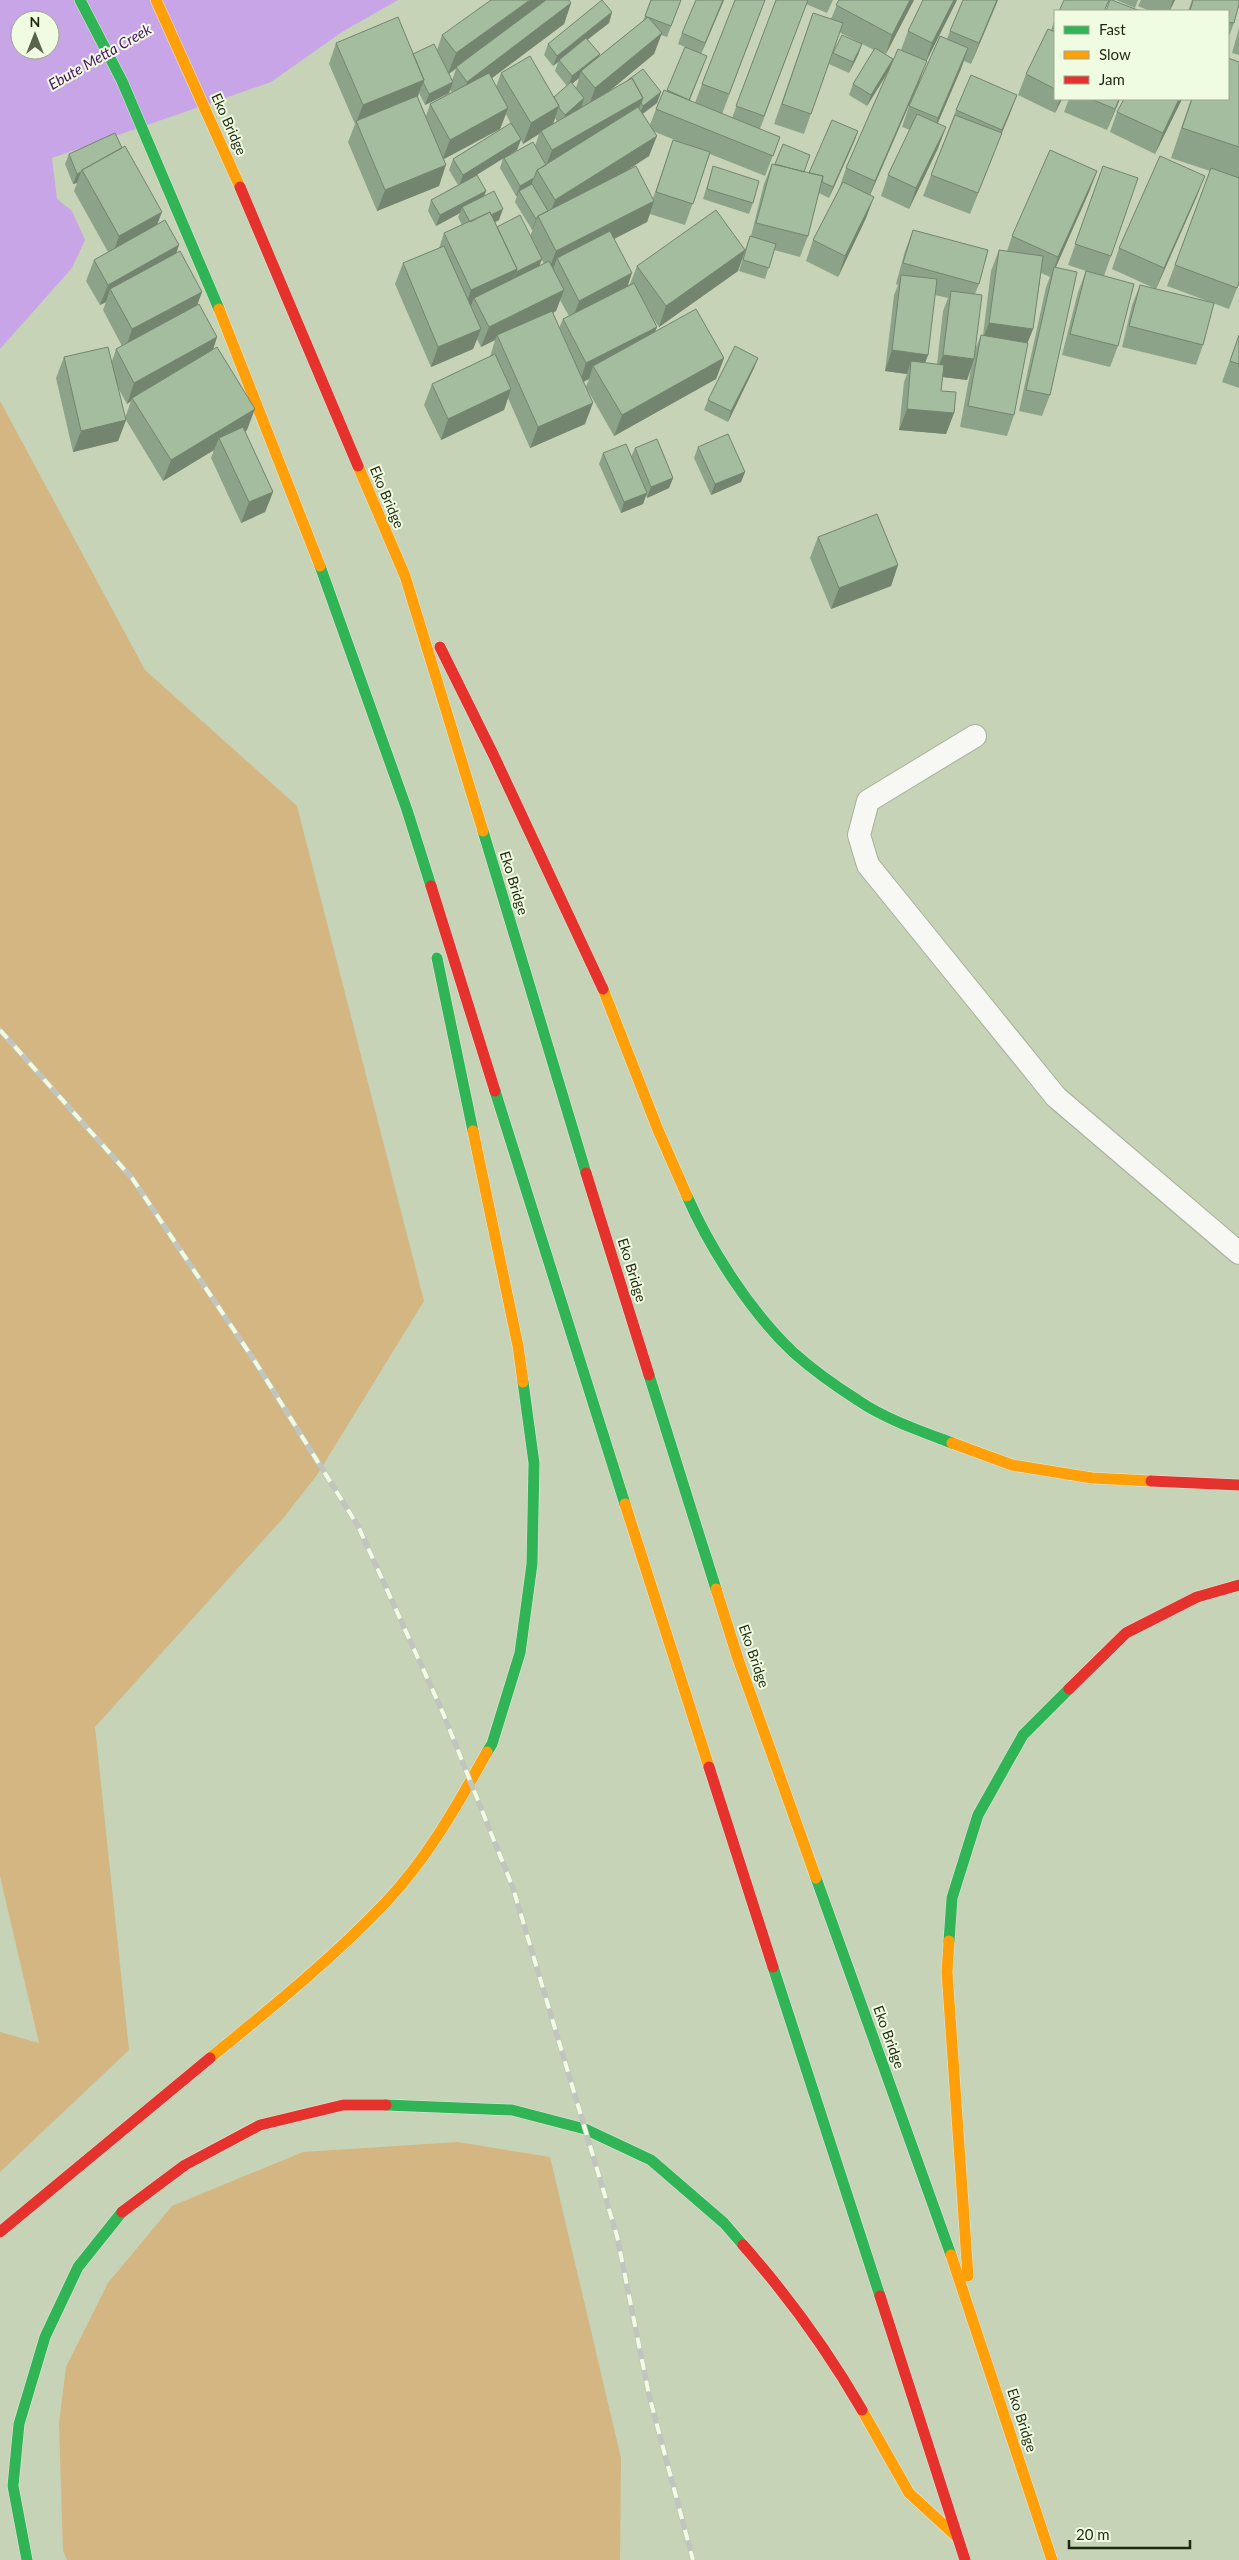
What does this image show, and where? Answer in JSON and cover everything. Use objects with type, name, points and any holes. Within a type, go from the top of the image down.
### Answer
[{"type":"highway","points":[[80,0],[122,81],[229,333],[314,549],[407,810],[673,1657],[965,2560]]},
{"type":"highway","name":"Eko Bridge","points":[[156,0],[236,178],[405,576],[605,1234],[738,1659],[970,2307],[1052,2560]]},
{"type":"highway","points":[[405,576],[494,756],[605,994],[658,1130],[700,1224],[744,1296],[794,1353],[860,1402],[925,1433],[1012,1465],[1092,1478],[1239,1485]]},
{"type":"highway","points":[[407,810],[428,915]]},
{"type":"highway","points":[[0,2232],[309,1976],[387,1901],[445,1826],[492,1744],[520,1653],[532,1564],[534,1463],[518,1346],[434,943]]},
{"type":"highway","points":[[970,2307],[947,1972],[952,1898],[978,1815],[1024,1736],[1126,1633],[1196,1596],[1239,1586]]},
{"type":"highway","points":[[26,2560],[13,2486],[19,2424],[45,2337],[78,2267],[126,2207],[185,2165],[260,2125],[343,2105],[429,2106],[512,2110],[585,2129],[651,2160],[724,2223],[782,2288],[839,2370],[909,2493],[958,2538]]},
{"type":"lane","points":[[975,736],[868,801],[859,835],[868,865],[1056,1097],[1239,1253]]},
{"type":"shaded area","points":[[0,401],[145,670],[297,806],[424,1301],[317,1475],[285,1516],[95,1727],[129,2050],[0,2172],[0,2032],[39,2043],[0,1876]]},
{"type":"shaded area","points":[[458,2142],[550,2157],[621,2458],[620,2560],[67,2560],[63,2551],[59,2423],[66,2367],[108,2283],[172,2206],[303,2152]]},
{"type":"water","name":"Ebute Metta Creek","points":[[0,0],[398,0],[342,32],[271,82],[52,158],[57,199],[72,211],[85,240],[72,268],[0,349]]},
{"type":"building","points":[[491,0],[530,0],[456,53],[442,35]]},
{"type":"building","points":[[546,0],[569,0],[571,3],[467,82],[456,67]]},
{"type":"building","points":[[602,0],[612,12],[557,56],[548,44]]},
{"type":"building","points":[[651,0],[681,0],[671,26],[645,16]]},
{"type":"building","points":[[696,0],[723,0],[705,43],[682,33]]},
{"type":"building","points":[[735,0],[765,0],[729,94],[702,84]]},
{"type":"building","points":[[776,0],[808,0],[764,116],[736,106]]},
{"type":"building","points":[[839,0],[910,0],[892,35],[836,5]]},
{"type":"building","points":[[923,0],[954,0],[932,43],[908,31]]},
{"type":"building","points":[[963,0],[997,0],[979,43],[950,31]]},
{"type":"building","points":[[1064,0],[1109,0],[1104,10],[1059,10]]},
{"type":"building","points":[[1110,0],[1112,0],[1137,10],[1106,10]]},
{"type":"building","points":[[1193,0],[1239,0],[1234,23],[1229,22],[1229,10],[1190,10]]},
{"type":"building","points":[[813,13],[843,23],[811,114],[782,104]]},
{"type":"building","points":[[398,17],[424,80],[363,105],[336,43]]},
{"type":"building","points":[[648,17],[662,33],[595,88],[581,71]]},
{"type":"building","points":[[1048,29],[1054,32],[1054,88],[1026,74]]},
{"type":"building","points":[[842,35],[862,44],[853,62],[833,53]]},
{"type":"building","points":[[940,36],[968,48],[938,118],[909,106]]},
{"type":"building","points":[[586,38],[600,54],[572,76],[559,60]]},
{"type":"building","points":[[434,44],[453,82],[429,94],[413,54]]},
{"type":"building","points":[[685,47],[707,56],[689,100],[667,90]]},
{"type":"building","points":[[875,48],[893,59],[871,95],[853,84]]},
{"type":"building","points":[[898,49],[927,61],[875,181],[846,168]]},
{"type":"building","points":[[530,56],[559,106],[531,123],[501,73]]},
{"type":"building","points":[[1229,58],[1239,62],[1239,147],[1182,128],[1192,100],[1229,100]]},
{"type":"building","points":[[643,69],[661,92],[643,106],[641,103],[643,98],[632,78],[628,80]]},
{"type":"building","points":[[489,73],[508,108],[450,140],[430,104]]},
{"type":"building","points":[[971,75],[1017,95],[1002,130],[956,110]]},
{"type":"building","points":[[632,78],[643,98],[552,150],[541,131]]},
{"type":"building","points":[[571,82],[584,98],[565,115],[554,97]]},
{"type":"building","points":[[664,90],[780,137],[773,156],[656,109]]},
{"type":"building","points":[[417,96],[446,165],[385,190],[356,121]]},
{"type":"building","points":[[1093,100],[1119,100],[1115,109]]},
{"type":"building","points":[[1123,100],[1179,100],[1163,133],[1117,112]]},
{"type":"building","points":[[638,107],[657,136],[555,200],[537,170]]},
{"type":"building","points":[[917,114],[946,127],[916,188],[888,175]]},
{"type":"building","points":[[955,115],[1002,133],[978,193],[931,175]]},
{"type":"building","points":[[832,120],[858,131],[833,187],[822,182],[823,176],[809,173]]},
{"type":"building","points":[[511,123],[521,139],[463,175],[453,159]]},
{"type":"building","points":[[115,133],[122,148],[77,174],[69,154]]},
{"type":"building","points":[[673,140],[710,152],[693,204],[656,192]]},
{"type":"building","points":[[533,142],[546,165],[537,170],[534,178],[520,186],[504,158]]},
{"type":"building","points":[[783,144],[810,155],[804,172],[775,164]]},
{"type":"building","points":[[125,146],[162,212],[119,236],[82,170]]},
{"type":"building","points":[[1050,150],[1097,171],[1058,257],[1012,236]]},
{"type":"building","points":[[1160,156],[1205,176],[1164,268],[1119,248]]},
{"type":"building","points":[[772,164],[823,176],[808,236],[756,223]]},
{"type":"building","points":[[636,166],[654,201],[556,251],[538,216]]},
{"type":"building","points":[[713,166],[759,181],[753,203],[707,189]]},
{"type":"building","points":[[1103,166],[1138,178],[1111,256],[1075,244]]},
{"type":"building","points":[[1211,168],[1239,178],[1239,282],[1237,288],[1175,265]]},
{"type":"building","points":[[477,175],[486,191],[440,215],[431,200]]},
{"type":"building","points":[[843,182],[874,197],[845,256],[813,240]]},
{"type":"building","points":[[532,184],[548,211],[536,219],[519,191]]},
{"type":"building","points":[[494,191],[503,209],[491,215],[490,212],[470,222],[462,207]]},
{"type":"building","points":[[716,210],[745,250],[666,306],[637,266]]},
{"type":"building","points":[[490,212],[517,269],[471,290],[444,233]]},
{"type":"building","points":[[520,215],[542,259],[516,272],[517,269],[497,227]]},
{"type":"building","points":[[165,220],[179,245],[108,285],[94,260]]},
{"type":"building","points":[[913,230],[988,250],[979,284],[903,263]]},
{"type":"building","points":[[610,231],[632,273],[579,301],[557,258]]},
{"type":"building","points":[[750,236],[776,244],[769,268],[743,260]]},
{"type":"building","points":[[444,246],[481,329],[438,347],[403,263]]},
{"type":"building","points":[[999,250],[1043,256],[1033,329],[989,323]]},
{"type":"building","points":[[180,251],[202,292],[132,329],[110,289]]},
{"type":"building","points":[[549,261],[564,290],[489,327],[474,298]]},
{"type":"building","points":[[1054,267],[1077,272],[1050,395],[1026,390]]},
{"type":"building","points":[[1086,271],[1134,284],[1118,346],[1070,334]]},
{"type":"building","points":[[901,275],[937,279],[928,355],[892,350]]},
{"type":"building","points":[[634,283],[657,327],[586,363],[563,319]]},
{"type":"building","points":[[1140,285],[1214,303],[1203,345],[1129,326]]},
{"type":"building","points":[[951,291],[982,295],[974,359],[943,355]]},
{"type":"building","points":[[199,304],[217,337],[134,383],[116,349]]},
{"type":"building","points":[[696,309],[724,358],[622,415],[593,366]]},
{"type":"building","points":[[552,311],[593,403],[538,427],[497,335]]},
{"type":"building","points":[[981,335],[1028,343],[1014,415],[968,406]]},
{"type":"building","points":[[1239,335],[1239,364],[1230,361]]},
{"type":"building","points":[[735,346],[758,358],[731,411],[708,400]]},
{"type":"building","points":[[108,347],[126,420],[81,431],[64,357]]},
{"type":"building","points":[[217,347],[255,409],[171,460],[132,398]]},
{"type":"building","points":[[495,354],[511,389],[448,419],[432,384]]},
{"type":"building","points":[[911,361],[944,365],[941,391],[956,392],[954,413],[907,409]]},
{"type":"building","points":[[243,427],[273,492],[249,502],[219,438]]},
{"type":"building","points":[[728,434],[745,472],[715,484],[698,447]]},
{"type":"building","points":[[657,439],[673,478],[651,487],[635,448]]},
{"type":"building","points":[[626,444],[647,493],[624,502],[603,453]]},
{"type":"building","points":[[877,514],[898,565],[839,588],[818,537]]},
{"type":"railway","points":[[0,1030],[132,1178],[256,1363],[358,1526],[443,1713],[513,1888],[617,2236],[649,2395],[693,2560]]},
{"type":"traffic: fast","points":[[80,0],[122,81],[219,309]]},
{"type":"traffic: fast","points":[[320,566],[407,810],[431,886]]},
{"type":"traffic: fast","points":[[483,831],[586,1173]]},
{"type":"traffic: fast","points":[[437,958],[473,1131]]},
{"type":"traffic: fast","points":[[495,1091],[625,1504]]},
{"type":"traffic: fast","points":[[687,1196],[696,1216],[733,1280],[778,1337],[794,1353],[825,1378],[869,1408],[904,1425],[952,1443]]},
{"type":"traffic: fast","points":[[649,1375],[716,1589]]},
{"type":"traffic: fast","points":[[487,1752],[492,1744],[520,1653],[532,1564],[534,1463],[523,1382]]},
{"type":"traffic: fast","points":[[949,1941],[952,1898],[978,1815],[1023,1735],[1069,1689]]},
{"type":"traffic: fast","points":[[816,1878],[951,2255]]},
{"type":"traffic: fast","points":[[773,1967],[880,2296]]},
{"type":"traffic: fast","points":[[386,2105],[512,2110],[585,2129],[651,2160],[724,2223],[743,2245]]},
{"type":"traffic: fast","points":[[27,2560],[13,2486],[19,2424],[45,2337],[78,2267],[122,2212]]},
{"type":"traffic: slow","points":[[156,0],[240,187]]},
{"type":"traffic: slow","points":[[219,309],[320,566]]},
{"type":"traffic: slow","points":[[358,466],[405,576],[483,831]]},
{"type":"traffic: slow","points":[[603,989],[658,1130],[687,1196]]},
{"type":"traffic: slow","points":[[473,1131],[518,1346],[523,1382]]},
{"type":"traffic: slow","points":[[952,1443],[1012,1465],[1092,1478],[1151,1481]]},
{"type":"traffic: slow","points":[[625,1504],[709,1767]]},
{"type":"traffic: slow","points":[[716,1589],[738,1659],[816,1878]]},
{"type":"traffic: slow","points":[[210,2058],[323,1963],[386,1902],[415,1868],[428,1849],[453,1811],[487,1752]]},
{"type":"traffic: slow","points":[[949,1941],[947,1972],[968,2276]]},
{"type":"traffic: slow","points":[[951,2255],[1052,2560]]},
{"type":"traffic: slow","points":[[862,2410],[909,2493],[957,2537]]},
{"type":"traffic: jam","points":[[240,187],[358,466]]},
{"type":"traffic: jam","points":[[440,647],[494,756],[603,989]]},
{"type":"traffic: jam","points":[[431,886],[495,1091]]},
{"type":"traffic: jam","points":[[586,1173],[649,1375]]},
{"type":"traffic: jam","points":[[1151,1481],[1239,1485]]},
{"type":"traffic: jam","points":[[1069,1689],[1126,1633],[1197,1597],[1239,1585]]},
{"type":"traffic: jam","points":[[709,1767],[773,1967]]},
{"type":"traffic: jam","points":[[0,2232],[210,2058]]},
{"type":"traffic: jam","points":[[122,2212],[185,2165],[260,2125],[343,2105],[386,2105]]},
{"type":"traffic: jam","points":[[743,2245],[807,2324],[862,2410]]},
{"type":"traffic: jam","points":[[880,2296],[965,2560]]}]
